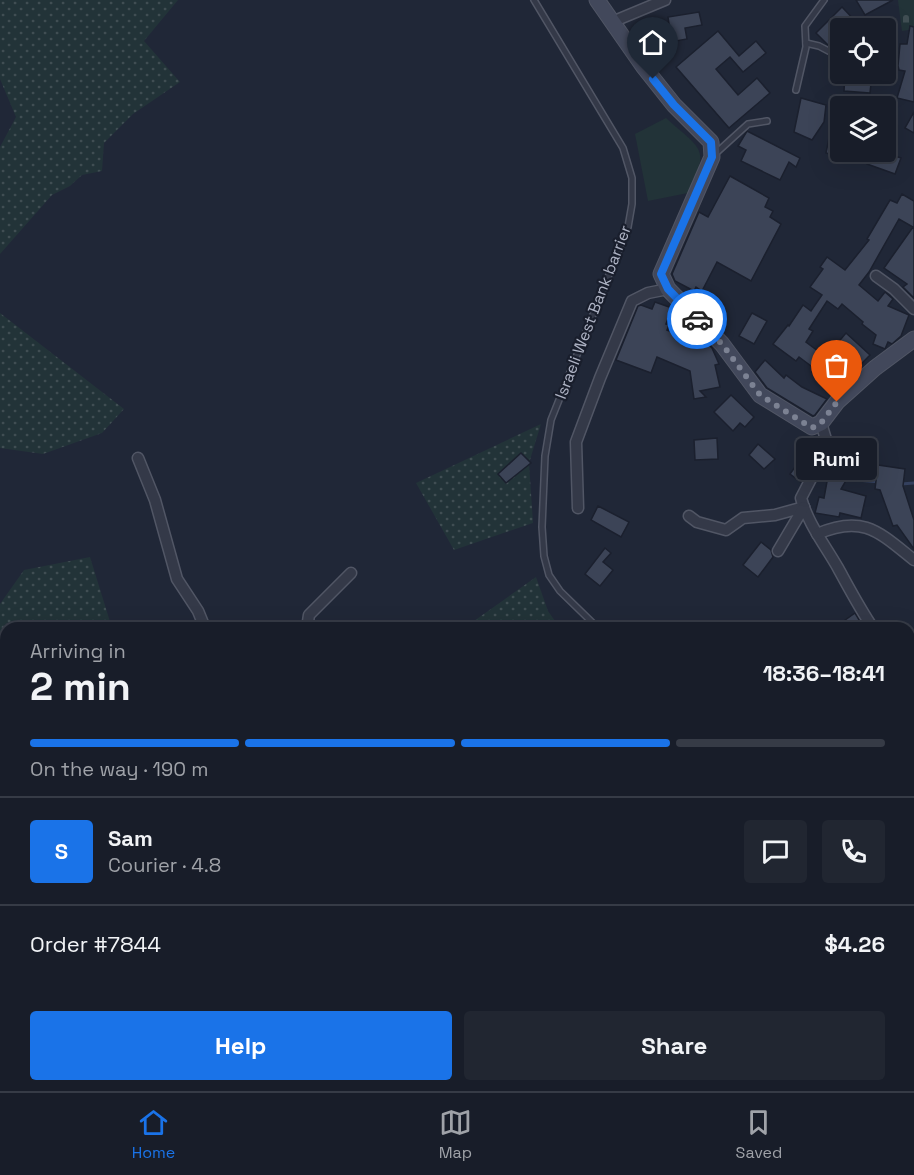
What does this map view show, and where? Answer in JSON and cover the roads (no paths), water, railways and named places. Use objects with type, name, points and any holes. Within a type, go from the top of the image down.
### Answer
[{"type":"street","points":[[597,0],[674,105],[711,142],[712,157],[661,274],[668,289],[722,344],[760,395],[812,428],[821,423],[837,402],[875,368],[914,339]]},
{"type":"street","points":[[612,22],[665,0]]},
{"type":"street","points":[[876,276],[894,289],[914,309]]},
{"type":"street","points":[[578,508],[576,442],[600,378],[632,301],[648,293],[668,289]]},
{"type":"street","points":[[821,423],[828,446],[801,498],[806,514],[817,534],[869,622]]},
{"type":"street","points":[[138,458],[155,500],[177,579],[203,622]]},
{"type":"street","points":[[689,516],[697,522],[726,530],[743,518],[774,515],[804,507]]},
{"type":"street","points":[[778,551],[804,507]]},
{"type":"street","points":[[817,534],[837,525],[866,526],[884,535],[914,560]]},
{"type":"street","points":[[308,622],[309,615],[351,573]]},
{"type":"lane","name":"Israeli West Bank barrier","points":[[534,0],[623,148],[632,178],[632,204],[628,227],[550,420],[545,456],[542,527],[544,556],[549,575],[560,591],[592,622]]},
{"type":"lane","points":[[796,90],[806,43],[805,26],[824,0]]},
{"type":"lane","points":[[806,43],[830,52]]},
{"type":"lane","points":[[712,157],[747,123],[767,121]]},
{"type":"waterway","points":[[845,479],[880,482]]},
{"type":"waterway","points":[[901,484],[914,483]]},
{"type":"place","name":"Rumi","points":[[837,402]]}]
